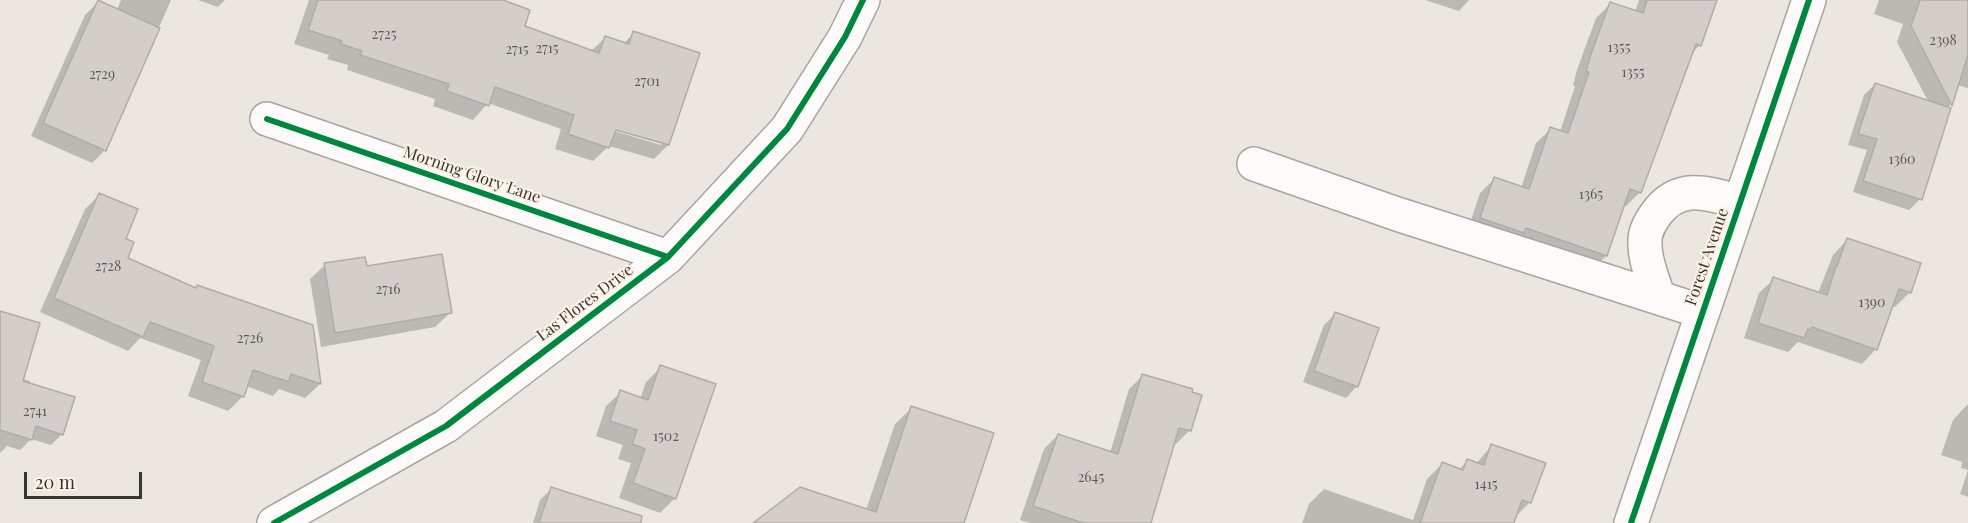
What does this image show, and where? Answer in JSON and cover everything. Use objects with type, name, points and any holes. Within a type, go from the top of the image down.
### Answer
[{"type":"street","name":"Las Flores Drive","points":[[274,523],[446,426],[668,257],[787,129],[845,37],[863,0]]},
{"type":"street","name":"Forest Avenue","points":[[1631,523],[1809,0]]},
{"type":"street","name":"Morning Glory Lane","points":[[267,119],[668,257]]},
{"type":"street","points":[[1254,164],[1397,214],[1703,312]]},
{"type":"street","points":[[1659,298],[1647,257],[1645,237],[1653,218],[1664,203],[1676,196],[1692,193],[1707,193],[1740,202]]},
{"type":"building","points":[[98,0],[160,28],[106,151],[43,123]]},
{"type":"building","points":[[318,0],[503,0],[530,10],[525,26],[599,53],[605,36],[629,44],[633,31],[700,53],[669,145],[616,130],[609,148],[568,134],[574,115],[495,87],[489,106],[447,91],[449,84],[360,55],[362,51],[341,44],[342,41],[308,30]]},
{"type":"building","points":[[1647,0],[1717,0],[1701,46],[1696,44],[1641,193],[1630,189],[1607,256],[1526,228],[1524,233],[1480,218],[1494,177],[1529,189],[1550,127],[1568,133],[1589,72],[1586,71],[1591,54],[1610,2],[1643,13]]},
{"type":"building","points":[[1920,0],[1968,0],[1968,55],[1952,106],[1911,26]]},
{"type":"building","points":[[1875,83],[1951,108],[1922,200],[1863,181],[1877,139],[1858,134]]},
{"type":"building","points":[[99,193],[138,209],[126,239],[134,242],[128,258],[196,288],[197,285],[313,325],[321,384],[291,374],[289,382],[253,370],[244,397],[202,382],[214,346],[150,322],[143,337],[54,298]]},
{"type":"building","points":[[1847,238],[1921,263],[1911,293],[1899,289],[1877,350],[1812,327],[1811,330],[1808,329],[1804,338],[1758,323],[1773,277],[1827,295]]},
{"type":"building","points":[[442,254],[452,313],[335,333],[324,263],[365,257],[367,266]]},
{"type":"building","points":[[0,311],[40,323],[23,381],[75,397],[63,435],[36,426],[32,440],[0,430]]},
{"type":"building","points":[[1335,312],[1379,328],[1358,387],[1314,371]]},
{"type":"building","points":[[660,365],[716,384],[676,499],[633,483],[645,449],[632,444],[637,430],[610,421],[620,390],[648,400]]},
{"type":"building","points":[[1142,374],[1193,389],[1192,392],[1202,395],[1191,431],[1179,428],[1151,523],[1083,523],[1033,506],[1058,434],[1118,454]]},
{"type":"building","points":[[911,406],[994,433],[964,523],[753,523],[800,487],[876,512]]},
{"type":"building","points":[[1491,444],[1546,463],[1531,503],[1522,500],[1514,523],[1420,523],[1442,462],[1463,470],[1467,459],[1484,465]]},
{"type":"building","points":[[551,487],[642,516],[641,523],[539,523]]},
{"type":"cycle path","points":[[274,523],[446,426],[668,257],[787,129],[845,37],[863,0]]},
{"type":"cycle path","points":[[1631,523],[1809,0]]},
{"type":"cycle path","points":[[267,119],[668,257]]}]
